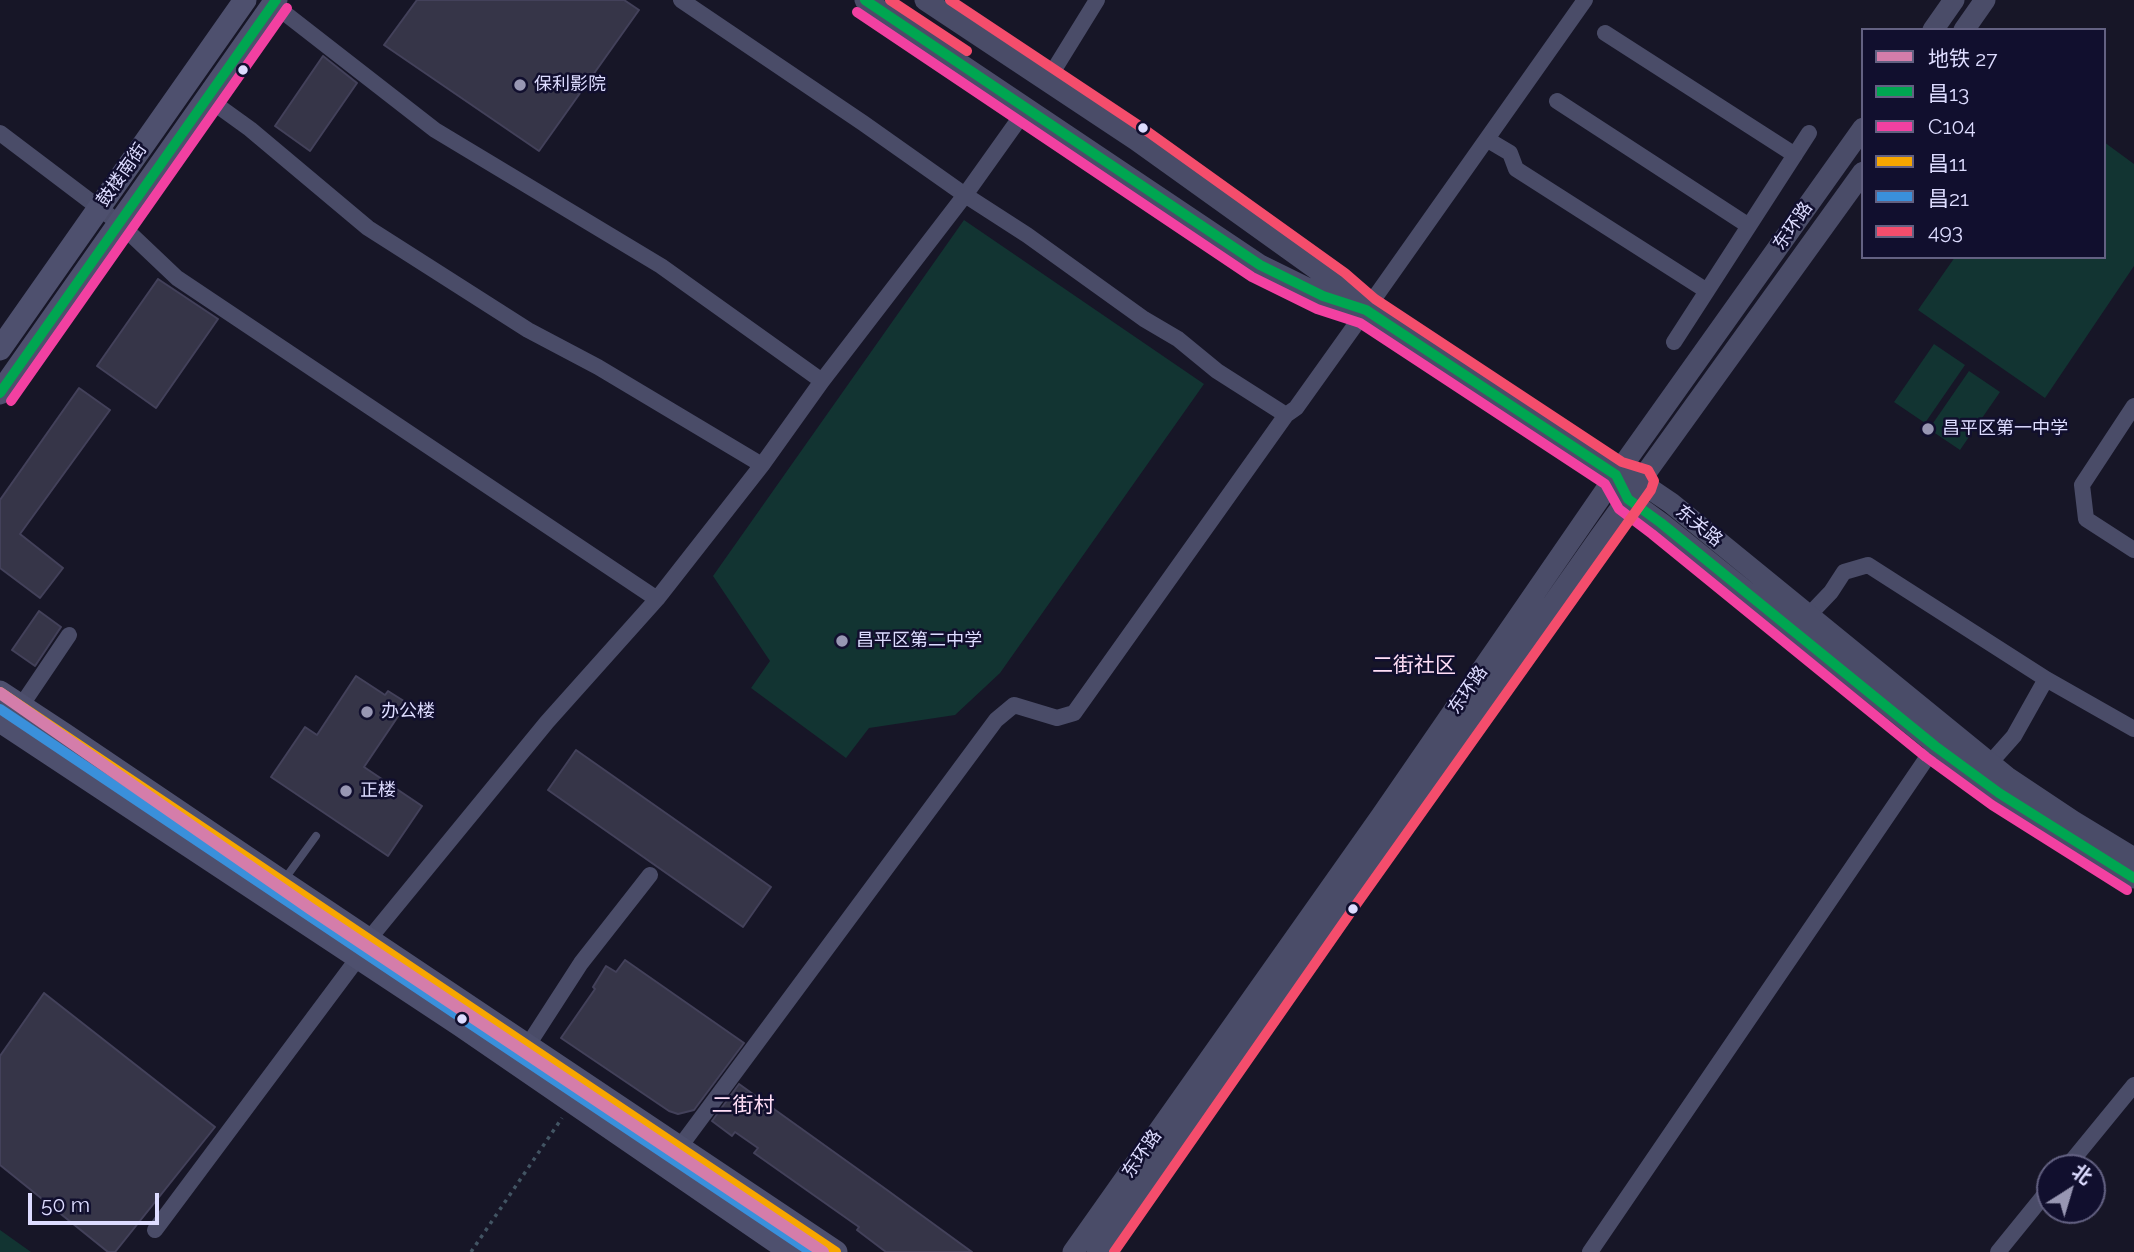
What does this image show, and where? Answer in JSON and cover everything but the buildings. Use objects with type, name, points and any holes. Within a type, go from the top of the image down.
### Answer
[{"type":"main road","name":"鼓楼南街","points":[[0,349],[245,0]]},
{"type":"main road","name":"鼓楼南街","points":[[0,393],[274,2]]},
{"type":"main road","points":[[0,692],[283,882],[364,949],[573,1102],[791,1252]]},
{"type":"main road","points":[[0,721],[364,949],[528,1045],[836,1252]]},
{"type":"street","points":[[681,0],[1027,235],[1144,319],[1178,339],[1217,371],[1286,415]]},
{"type":"street","points":[[865,0],[1260,265],[1323,296],[1366,310]]},
{"type":"street","points":[[925,0],[1136,141],[1337,284],[1366,310],[1616,475]]},
{"type":"street","points":[[1047,81],[1097,0]]},
{"type":"street","points":[[679,1148],[996,720],[1014,705],[1057,718],[1074,713],[1286,415],[1296,408],[1488,140],[1584,0]]},
{"type":"street","points":[[1934,28],[1954,0]]},
{"type":"street","points":[[1965,28],[1985,0]]},
{"type":"street","points":[[274,2],[435,130],[661,266],[821,381]]},
{"type":"street","points":[[1605,33],[1794,155]]},
{"type":"street","points":[[207,98],[250,129],[368,228],[528,330],[598,367],[762,466]]},
{"type":"street","points":[[1558,100],[1749,226]]},
{"type":"street","points":[[155,1230],[364,949],[547,722],[657,599],[762,466],[821,381],[965,195],[1027,108]]},
{"type":"street","name":"东环路","points":[[1073,1252],[1381,816],[1616,475],[1861,131]]},
{"type":"street","points":[[0,133],[119,223],[177,278],[657,599]]},
{"type":"street","points":[[1674,342],[1809,133]]},
{"type":"street","points":[[1488,140],[1510,153],[1516,169],[1707,291]]},
{"type":"street","name":"东环路","points":[[1097,1252],[1634,490],[1861,175]]},
{"type":"street","points":[[2134,406],[2082,485],[2086,519],[2134,550]]},
{"type":"street","name":"东关路","points":[[1616,475],[1634,490],[1661,523],[1935,746],[1999,793],[2134,878]]},
{"type":"street","name":"东关路","points":[[1634,490],[1671,503],[1990,763],[2073,821],[2134,858]]},
{"type":"street","points":[[1808,615],[1830,592],[1844,572],[1868,565],[2046,679],[2134,729]]},
{"type":"street","points":[[21,706],[69,635]]},
{"type":"street","points":[[1990,763],[2014,736],[2046,679]]},
{"type":"street","points":[[1590,1252],[1935,746]]},
{"type":"street","points":[[528,1045],[581,963],[650,874]]},
{"type":"street","points":[[2077,1154],[2134,1085]]},
{"type":"street","points":[[1998,1252],[2036,1205]]},
{"type":"lane","points":[[283,882],[316,836]]},
{"type":"path","points":[[471,1252],[573,1102]]},
{"type":"green space","points":[[2106,143],[2134,164],[2134,266],[2045,398],[1918,310],[1954,259],[2106,259]]},
{"type":"green space","points":[[964,220],[1204,384],[1000,673],[955,715],[869,728],[846,758],[751,688],[770,661],[713,576]]},
{"type":"green space","points":[[1934,344],[1965,365],[1925,423],[1894,402]]},
{"type":"green space","points":[[1969,371],[2000,392],[1960,450],[1929,429]]},
{"type":"green space","points":[[0,1230],[31,1252],[0,1252]]},
{"type":"metro line","name":"27","points":[[0,693],[311,909],[823,1252]]},
{"type":"transit line","name":"昌13","points":[[0,393],[276,0]]},
{"type":"transit line","name":"昌13","points":[[865,0],[1260,265],[1323,296],[1366,310],[1616,475],[1628,499],[1935,746],[1999,793],[2134,878]]},
{"type":"transit line","name":"493","points":[[890,0],[967,51]]},
{"type":"transit line","name":"493","points":[[950,0],[1144,129],[1345,273],[1375,299],[1622,462],[1648,470],[1654,481],[1651,490],[1353,909],[1114,1252]]},
{"type":"transit line","name":"C104","points":[[11,401],[287,8]]},
{"type":"transit line","name":"C104","points":[[857,12],[1252,277],[1317,309],[1360,323],[1605,484],[1619,509],[1926,757],[1992,805],[2127,890]]},
{"type":"transit line","name":"昌11","points":[[0,692],[836,1252]]},
{"type":"transit line","name":"昌21","points":[[0,709],[811,1252]]},
{"type":"place","name":"保利影院","points":[[520,85]]},
{"type":"place","name":"昌平区第一中学","points":[[1928,429]]},
{"type":"place","name":"昌平区第二中学","points":[[842,641]]},
{"type":"place","name":"办公楼","points":[[367,712]]},
{"type":"place","name":"正楼","points":[[346,791]]},
{"type":"district","name":"二街社区","points":[[1414,666]]},
{"type":"district","name":"二街村","points":[[743,1106]]}]
